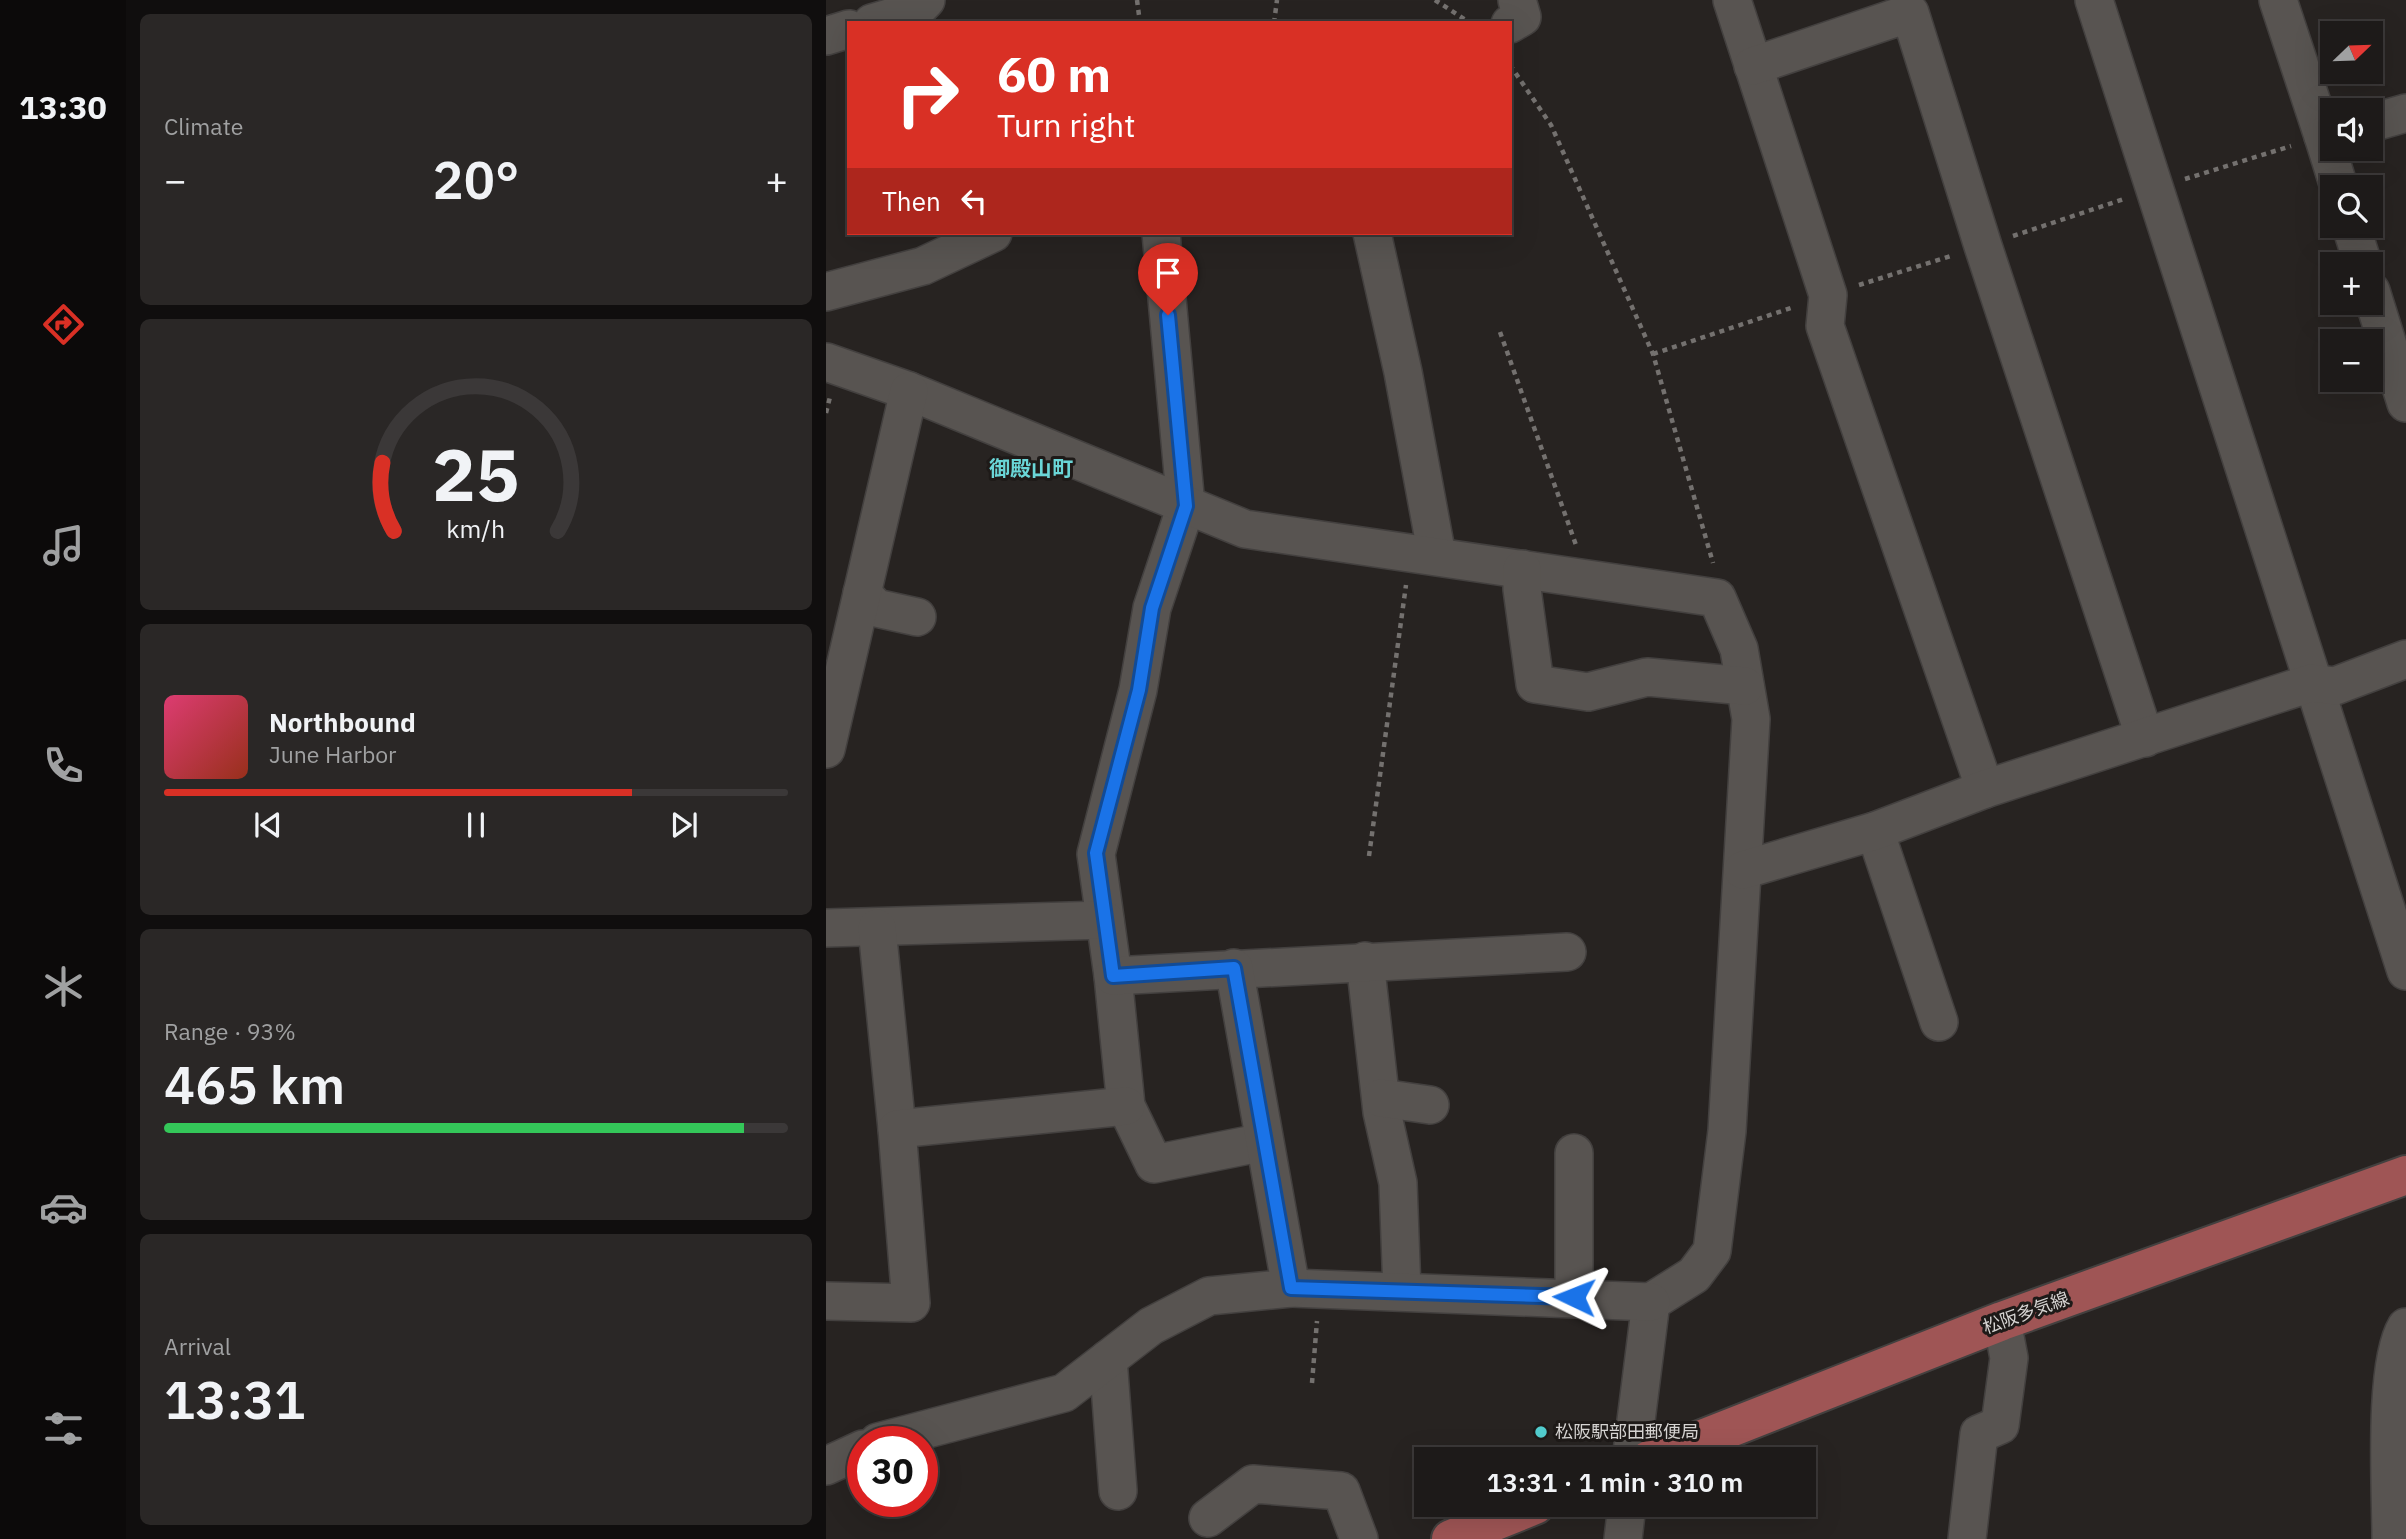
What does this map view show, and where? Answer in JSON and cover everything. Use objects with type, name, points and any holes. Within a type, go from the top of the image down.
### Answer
[{"type":"main road","name":"松阪多気線","points":[[1682,1447],[2003,1321],[2406,1175]]},
{"type":"main road","points":[[1451,1539],[1505,1517]]},
{"type":"street","points":[[879,21],[916,10],[926,0]]},
{"type":"street","points":[[1512,22],[1521,17],[1517,0]]},
{"type":"street","points":[[1732,0],[1828,295],[1825,326],[1985,789]]},
{"type":"street","points":[[2094,0],[2311,683],[2406,971]]},
{"type":"street","points":[[2278,0],[2320,113]]},
{"type":"street","points":[[1753,66],[1910,13],[1983,246],[2145,738]]},
{"type":"street","points":[[826,36],[847,30]]},
{"type":"street","points":[[2383,120],[2406,113]]},
{"type":"street","points":[[826,292],[923,266],[989,235]]},
{"type":"street","points":[[1161,235],[1186,506],[1152,608],[1139,690],[1096,853],[1113,976],[1126,1106],[1154,1164],[1264,1142]]},
{"type":"street","points":[[1372,235],[1403,372],[1424,554]]},
{"type":"street","points":[[2379,315],[2406,402]]},
{"type":"street","points":[[826,362],[909,391],[1245,528],[1717,598],[1739,649],[1751,719],[1727,1131],[1712,1251],[1694,1275],[1651,1302],[1305,1288],[1209,1296],[1150,1326],[1064,1393],[938,1426]]},
{"type":"street","points":[[826,749],[909,391]]},
{"type":"street","points":[[1522,569],[1535,684],[1588,692],[1647,677],[1745,686]]},
{"type":"street","points":[[862,593],[876,608],[917,617]]},
{"type":"street","points":[[1744,870],[1875,831],[1985,789],[2311,683],[2335,686],[2406,659]]},
{"type":"street","points":[[1875,831],[1940,1022]]},
{"type":"street","points":[[826,928],[1105,920]]},
{"type":"street","points":[[826,1301],[911,1303],[877,928]]},
{"type":"street","points":[[1113,976],[1567,952]]},
{"type":"street","points":[[1365,961],[1381,1098],[1398,1183],[1402,1292]]},
{"type":"street","points":[[1234,968],[1264,1142],[1305,1288]]},
{"type":"street","points":[[1381,1098],[1430,1105]]},
{"type":"street","points":[[897,1129],[1126,1106]]},
{"type":"street","points":[[1574,1153],[1574,1297]]},
{"type":"street","points":[[1633,1447],[1651,1302]]},
{"type":"street","points":[[1967,1539],[1979,1434],[2000,1424],[2009,1358],[2003,1321]]},
{"type":"street","points":[[2391,1539],[2391,1399],[2403,1353]]},
{"type":"street","points":[[1108,1359],[1118,1491]]},
{"type":"street","points":[[826,1466],[847,1456]]},
{"type":"street","points":[[1208,1518],[1253,1484],[1341,1491],[1359,1539]]},
{"type":"street","points":[[1623,1539],[1626,1517]]},
{"type":"path","points":[[1137,0],[1140,21]]},
{"type":"path","points":[[1274,21],[1277,0]]},
{"type":"path","points":[[1436,0],[1467,21]]},
{"type":"path","points":[[1512,68],[1551,125],[1653,355],[1714,566],[1717,598]]},
{"type":"path","points":[[1653,355],[2155,188],[2320,137]]},
{"type":"path","points":[[1500,332],[1588,579]]},
{"type":"path","points":[[1369,856],[1424,554]]},
{"type":"path","points":[[1305,1288],[1312,1383]]},
{"type":"place","name":"松阪駅部田郵便局","points":[[1541,1432]]},
{"type":"district","name":"御殿山町","points":[[1031,469]]},
{"type":"route","points":[[1168,315],[1186,506],[1152,608],[1139,690],[1096,853],[1113,976],[1234,968],[1291,1288],[1574,1297]]}]
